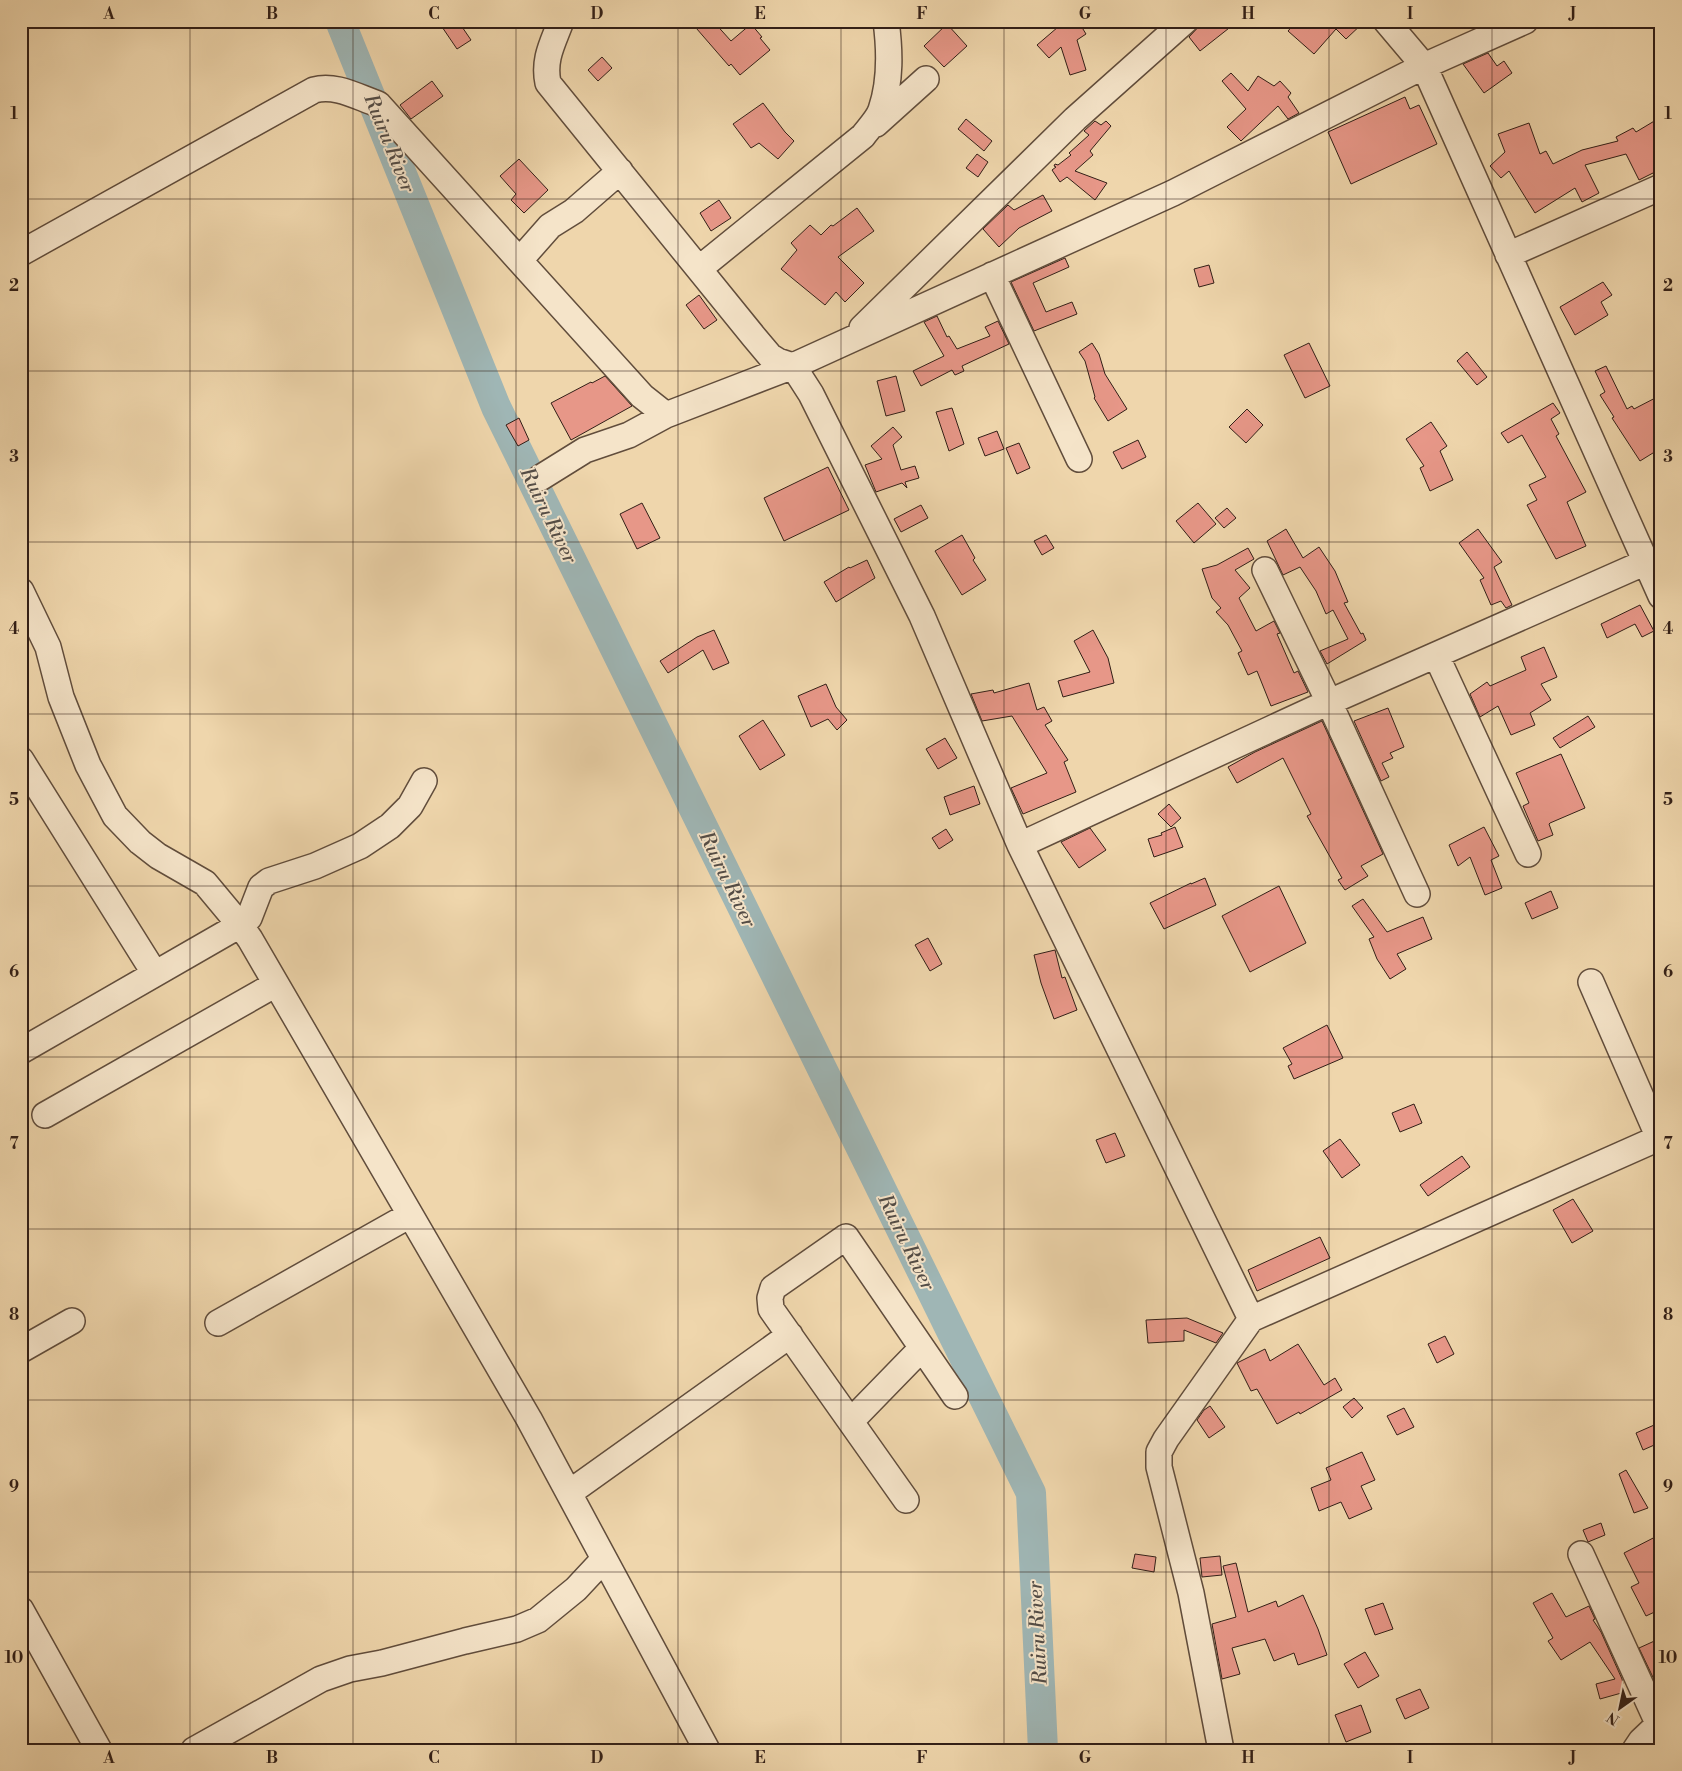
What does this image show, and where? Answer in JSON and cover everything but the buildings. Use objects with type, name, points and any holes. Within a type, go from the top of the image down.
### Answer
[{"type":"street","points":[[561,21],[545,70],[548,83],[770,356],[793,366],[811,394],[922,616],[1020,845],[1251,1319]]},
{"type":"street","points":[[864,136],[881,112],[889,76],[890,47],[886,21]]},
{"type":"street","points":[[850,340],[1075,119],[1185,21]]},
{"type":"street","points":[[1386,21],[1424,66],[1661,596]]},
{"type":"street","points":[[540,478],[585,450],[629,435],[666,415],[793,366],[1173,192],[1424,66],[1525,21]]},
{"type":"street","points":[[700,268],[864,136],[926,79]]},
{"type":"street","points":[[21,253],[314,90],[335,88],[378,104],[642,396],[666,415]]},
{"type":"street","points":[[520,260],[550,226],[574,211],[620,170]]},
{"type":"street","points":[[1508,256],[1661,187]]},
{"type":"street","points":[[992,275],[1079,459]]},
{"type":"street","points":[[1020,845],[1329,702],[1646,562]]},
{"type":"street","points":[[1265,570],[1329,702],[1417,894]]},
{"type":"street","points":[[22,594],[48,647],[61,697],[88,765],[115,816],[140,842],[158,856],[205,884],[240,925],[529,1419],[707,1750]]},
{"type":"street","points":[[1436,655],[1528,854]]},
{"type":"street","points":[[21,760],[155,974]]},
{"type":"street","points":[[21,1051],[240,925],[250,918],[261,887],[269,881],[315,866],[360,846],[390,826],[410,806],[424,782]]},
{"type":"street","points":[[1221,1750],[1191,1593],[1159,1467],[1159,1452],[1166,1439],[1251,1319],[1660,1138],[1591,982]]},
{"type":"street","points":[[45,1115],[276,984]]},
{"type":"street","points":[[218,1323],[410,1216]]},
{"type":"street","points":[[906,1500],[771,1308],[770,1298],[773,1288],[846,1237],[956,1396]]},
{"type":"street","points":[[21,1350],[72,1321]]},
{"type":"street","points":[[569,1493],[790,1334]]},
{"type":"street","points":[[851,1421],[922,1348]]},
{"type":"street","points":[[1581,1554],[1658,1729],[1635,1750]]},
{"type":"street","points":[[194,1750],[321,1680],[350,1669],[382,1663],[517,1629],[538,1620],[576,1590],[604,1559]]},
{"type":"street","points":[[21,1610],[99,1750]]},
{"type":"waterway","name":"Ruiru River","points":[[340,21],[496,407],[1031,1493],[1043,1750]]}]
